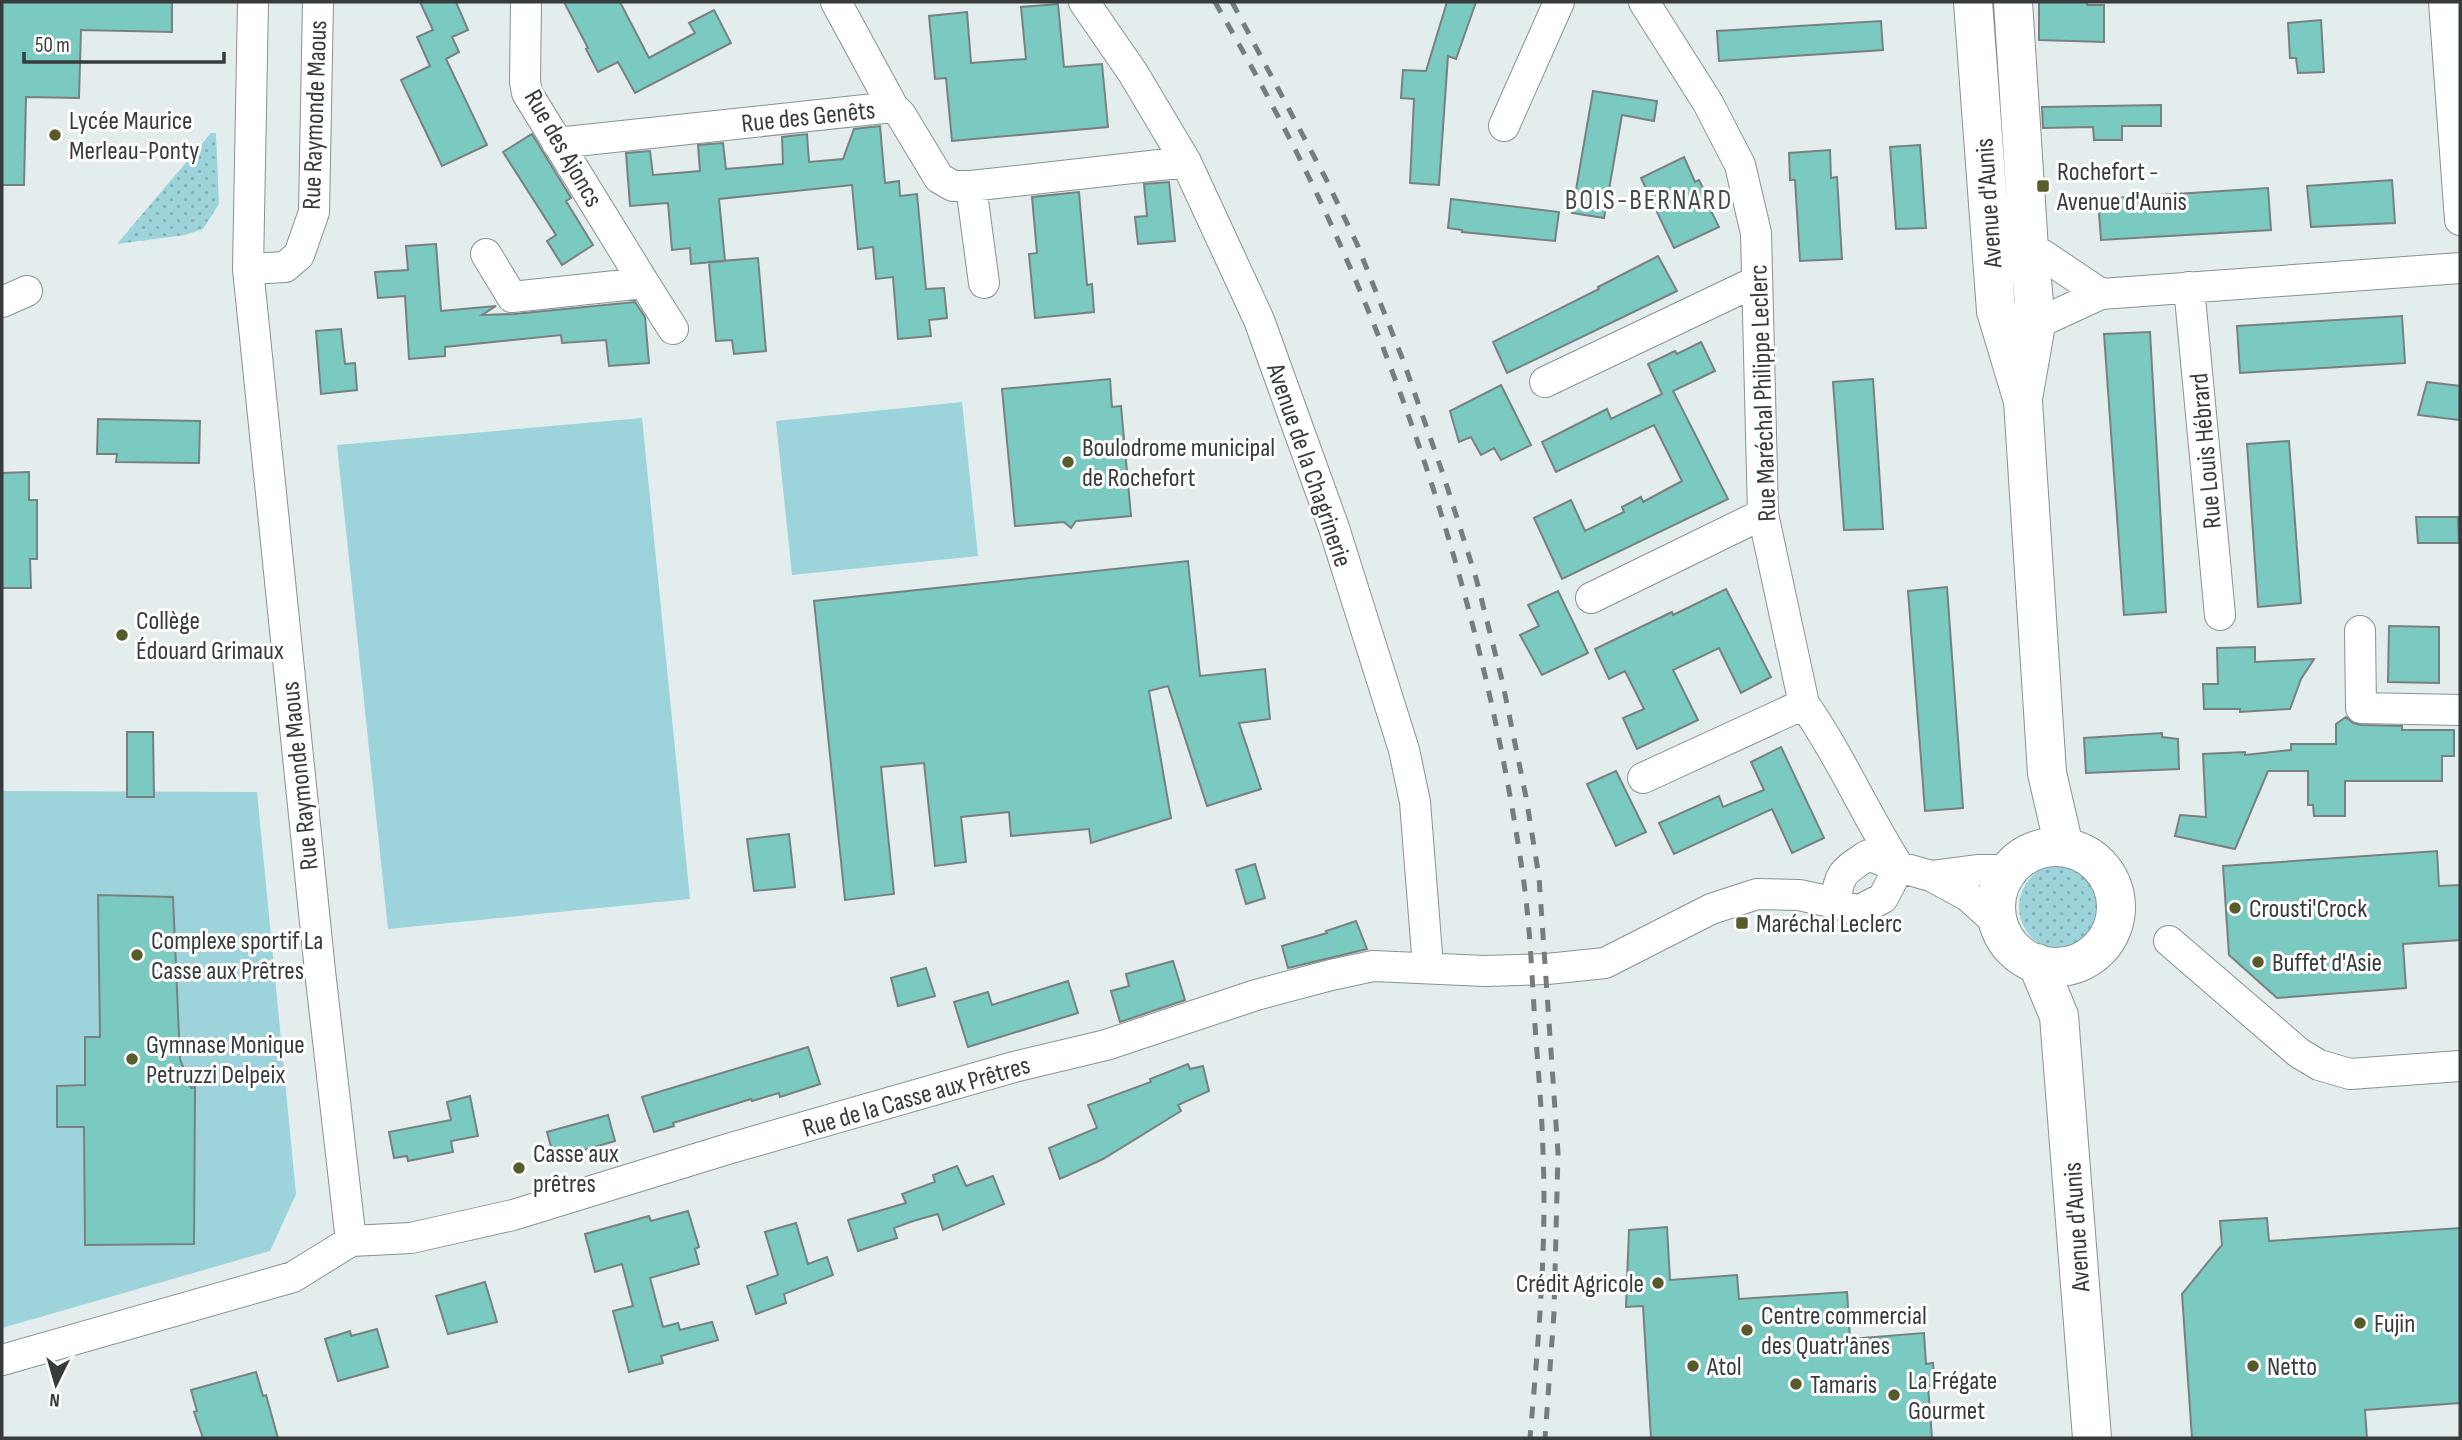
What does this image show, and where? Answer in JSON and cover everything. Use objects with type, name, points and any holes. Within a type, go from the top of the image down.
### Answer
[{"type":"main road","name":"Avenue d'Aunis","points":[[1973,2],[1996,311],[2023,401],[2047,772],[2064,847]]},
{"type":"main road","name":"Avenue d'Aunis","points":[[2013,2],[2036,324],[2023,401]]},
{"type":"main road","name":"Avenue d'Aunis","points":[[2017,862],[2047,772]]},
{"type":"main road","points":[[2064,847],[2078,851],[2102,867],[2109,879],[2116,904],[2116,916],[2101,947],[2081,961],[2051,967],[2024,957],[2012,948],[1998,923],[1997,895],[2017,862],[2038,849],[2064,847]]},
{"type":"main road","name":"Avenue d'Aunis","points":[[2059,1016],[2081,961]]},
{"type":"main road","name":"Avenue d'Aunis","points":[[2037,963],[2059,1016],[2092,1438]]},
{"type":"street","name":"Rue Raymonde Maous","points":[[248,269],[285,267],[299,255],[314,212],[318,2]]},
{"type":"street","name":"Rue des Ajoncs","points":[[526,2],[527,93],[673,330]]},
{"type":"street","points":[[836,2],[893,107]]},
{"type":"street","name":"Avenue de la Chagrinerie","points":[[1084,2],[1133,74],[1186,162],[1259,320],[1334,528],[1404,750],[1415,802],[1428,967]]},
{"type":"street","points":[[1504,126],[1559,2]]},
{"type":"street","name":"Rue Maréchal Philippe Leclerc","points":[[1644,2],[1708,103],[1740,165],[1756,233],[1763,514],[1804,704],[1820,727],[1899,867]]},
{"type":"street","points":[[2444,2],[2460,220]]},
{"type":"street","name":"Rue Raymonde Maous","points":[[253,14],[248,269],[319,960],[351,1241]]},
{"type":"street","name":"Rue des Genêts","points":[[557,143],[893,107],[901,115],[939,178],[953,186],[1186,162]]},
{"type":"street","points":[[971,186],[984,283]]},
{"type":"street","points":[[2029,249],[2043,255],[2101,294]]},
{"type":"street","points":[[486,254],[512,297],[644,283]]},
{"type":"street","points":[[1996,311],[2036,324],[2101,294],[2460,268]]},
{"type":"street","points":[[1545,382],[1757,281]]},
{"type":"street","name":"Rue Louis Hébrard","points":[[2189,287],[2220,615]]},
{"type":"street","points":[[1591,598],[1763,514]]},
{"type":"street","points":[[2360,631],[2361,708],[2460,710]]},
{"type":"street","points":[[1643,778],[1804,704]]},
{"type":"street","points":[[1836,903],[1837,883],[1847,869],[1868,855],[1931,876],[1968,896],[1998,923]]},
{"type":"street","points":[[1931,876],[2017,862]]},
{"type":"street","name":"Rue de la Casse aux Prêtres","points":[[2,1360],[293,1277],[351,1241],[411,1238],[513,1215],[950,1085],[1106,1045],[1256,995],[1373,966],[1508,970],[1605,963],[1711,909],[1757,894],[1799,895],[1858,911],[1883,898],[1899,867]]},
{"type":"street","points":[[2169,941],[2299,1053],[2319,1065],[2350,1074],[2460,1066]]},
{"type":"shaded area","points":[[211,133],[216,133],[219,204],[203,229],[185,235],[117,244]]},
{"type":"shaded area","points":[[962,402],[978,556],[792,575],[776,421]]},
{"type":"shaded area","points":[[642,418],[690,899],[388,929],[337,445]]},
{"type":"shaded area","name":"Complexe sportif La Casse aux Prêtres","points":[[2,791],[257,792],[296,1194],[270,1251],[2,1328]]},
{"type":"shaded area","points":[[2062,864],[2086,871],[2098,883],[2105,907],[2098,931],[2086,943],[2062,950],[2038,943],[2026,931],[2019,907],[2026,883],[2038,871]]},
{"type":"building","points":[[2,2],[172,2],[172,32],[81,30],[79,98],[26,97],[24,185],[2,185]]},
{"type":"building","points":[[420,2],[456,2],[468,30],[452,37],[459,52],[446,59],[487,145],[442,166],[401,80],[430,66],[417,37],[433,30]]},
{"type":"building","points":[[564,2],[620,2],[649,58],[695,33],[689,23],[714,10],[731,43],[635,93],[618,62],[598,72]]},
{"type":"building","points":[[1447,2],[1476,2],[1456,59],[1448,56],[1439,185],[1410,183],[1414,99],[1401,98],[1403,70],[1426,71]]},
{"type":"building","points":[[2039,2],[2087,2],[2087,5],[2104,5],[2104,42],[2039,40]]},
{"type":"building","points":[[1058,4],[1064,67],[1102,64],[1108,127],[952,141],[946,78],[935,79],[929,16],[967,12],[971,63],[1026,59],[1021,7]]},
{"type":"building","points":[[2321,20],[2324,72],[2298,73],[2296,58],[2290,58],[2288,23]]},
{"type":"building","points":[[1881,21],[1883,50],[1719,61],[1717,31]]},
{"type":"building","points":[[1593,91],[1657,101],[1654,121],[1622,115],[1604,218],[1572,213]]},
{"type":"building","points":[[2161,105],[2161,126],[2122,126],[2122,140],[2094,140],[2093,127],[2043,128],[2042,107]]},
{"type":"building","points":[[880,126],[885,183],[899,181],[900,196],[917,194],[926,289],[944,288],[947,318],[929,320],[931,336],[898,339],[893,277],[876,279],[873,247],[858,249],[852,185],[719,199],[725,261],[691,264],[690,248],[672,250],[668,203],[630,206],[626,153],[650,151],[653,175],[700,171],[698,145],[723,143],[726,169],[783,164],[782,137],[807,134],[809,162],[843,159],[854,129]]},
{"type":"building","points":[[532,134],[571,198],[566,201],[593,245],[562,265],[547,241],[556,235],[503,152]]},
{"type":"building","points":[[1920,145],[1926,228],[1896,229],[1890,147]]},
{"type":"building","points":[[1830,150],[1831,178],[1837,177],[1842,259],[1800,261],[1795,180],[1790,180],[1789,153]]},
{"type":"building","points":[[1684,157],[1695,182],[1699,180],[1709,199],[1706,201],[1719,227],[1674,248],[1641,178]]},
{"type":"building","points":[[2392,180],[2395,223],[2311,227],[2307,186]]},
{"type":"building","points":[[1169,182],[1175,241],[1138,244],[1135,217],[1147,216],[1144,184]]},
{"type":"building","points":[[2268,188],[2271,230],[2101,240],[2098,199]]},
{"type":"building","points":[[1079,192],[1087,285],[1092,284],[1094,312],[1035,318],[1029,254],[1037,253],[1032,197]]},
{"type":"building","points":[[1451,199],[1559,212],[1555,241],[1462,232],[1448,228]]},
{"type":"building","points":[[436,244],[441,311],[496,306],[482,315],[514,314],[635,302],[645,317],[649,363],[609,366],[606,340],[562,343],[561,335],[445,347],[445,356],[409,359],[405,296],[378,298],[375,272],[408,270],[406,246]]},
{"type":"building","points":[[1658,256],[1677,291],[1507,373],[1493,342]]},
{"type":"building","points":[[758,258],[766,351],[734,354],[732,340],[716,341],[709,262]]},
{"type":"building","points":[[2402,316],[2405,363],[2240,373],[2237,326]]},
{"type":"building","points":[[341,329],[345,364],[355,363],[357,390],[321,394],[316,331]]},
{"type":"building","points":[[2150,332],[2166,612],[2124,615],[2104,334]]},
{"type":"building","points":[[1701,342],[1715,371],[1673,391],[1728,499],[1562,579],[1534,518],[1571,500],[1585,531],[1624,512],[1622,507],[1641,497],[1643,502],[1682,481],[1654,425],[1556,472],[1542,442],[1607,409],[1611,419],[1662,394],[1648,364]]},
{"type":"building","name":"Boulodrome municipal de Rochefort","points":[[1110,379],[1112,407],[1121,406],[1131,516],[1076,521],[1071,528],[1064,522],[1015,526],[1002,389]]},
{"type":"building","points":[[1873,379],[1883,529],[1844,530],[1833,382]]},
{"type":"building","points":[[2427,382],[2460,386],[2460,420],[2418,415]]},
{"type":"building","points":[[1501,385],[1531,445],[1501,460],[1494,448],[1481,455],[1471,437],[1459,442],[1450,411]]},
{"type":"building","points":[[98,419],[200,421],[199,463],[116,462],[117,454],[97,454]]},
{"type":"building","points":[[2289,441],[2301,603],[2258,607],[2247,444]]},
{"type":"building","points":[[29,472],[29,500],[37,500],[37,559],[30,559],[31,588],[2,588],[2,473]]},
{"type":"building","points":[[2416,517],[2458,517],[2459,543],[2418,543]]},
{"type":"building","points":[[1188,561],[1200,676],[1265,669],[1270,719],[1239,723],[1261,789],[1207,806],[1168,686],[1149,691],[1171,818],[1091,843],[1089,829],[1011,836],[1009,812],[961,817],[966,862],[935,866],[924,763],[881,767],[894,894],[845,900],[814,601]]},
{"type":"building","points":[[1947,587],[1963,808],[1925,811],[1908,591]]},
{"type":"building","points":[[1726,589],[1771,677],[1741,693],[1719,648],[1673,670],[1698,720],[1637,749],[1623,718],[1644,709],[1625,671],[1609,679],[1595,649]]},
{"type":"building","points":[[1558,591],[1588,653],[1542,675],[1520,635],[1539,626],[1528,605]]},
{"type":"building","points":[[2389,626],[2439,627],[2439,683],[2388,682]]},
{"type":"building","points":[[2255,647],[2255,662],[2314,659],[2301,679],[2290,709],[2240,712],[2240,709],[2204,709],[2203,684],[2218,684],[2217,648]]},
{"type":"building","points":[[2346,717],[2361,725],[2402,726],[2402,730],[2454,730],[2454,756],[2442,756],[2442,781],[2345,781],[2345,816],[2314,816],[2313,805],[2308,805],[2308,771],[2268,771],[2235,849],[2175,836],[2180,815],[2206,817],[2203,754],[2245,752],[2245,755],[2291,750],[2291,744],[2336,744],[2336,724]]},
{"type":"building","points":[[127,732],[153,732],[154,797],[127,797]]},
{"type":"building","points":[[2162,733],[2162,737],[2178,739],[2179,769],[2086,773],[2084,738]]},
{"type":"building","points":[[1781,747],[1824,838],[1792,853],[1772,809],[1674,854],[1659,823],[1719,796],[1723,807],[1764,790],[1751,762]]},
{"type":"building","points":[[1616,771],[1646,832],[1616,846],[1587,784]]},
{"type":"building","points":[[789,834],[795,887],[754,891],[747,839]]},
{"type":"building","points":[[2437,851],[2439,886],[2460,885],[2460,940],[2403,944],[2406,988],[2277,998],[2229,955],[2223,866]]},
{"type":"building","points":[[1255,864],[1265,898],[1246,904],[1236,870]]},
{"type":"building","name":"Gymnase Monique Petruzzi Delpeix","points":[[98,895],[173,897],[180,1059],[191,1088],[195,1087],[194,1244],[85,1245],[84,1127],[57,1127],[57,1086],[85,1085],[85,1037],[100,1037]]},
{"type":"building","points":[[1356,921],[1367,949],[1288,968],[1282,946]]},
{"type":"building","points":[[1173,961],[1185,1000],[1120,1022],[1111,991],[1129,986],[1126,974]]},
{"type":"building","points":[[926,968],[935,996],[898,1006],[891,978]]},
{"type":"building","points":[[1068,981],[1078,1013],[968,1047],[954,1002],[988,992],[992,1005]]},
{"type":"building","points":[[808,1047],[820,1084],[780,1097],[779,1093],[752,1101],[751,1099],[673,1123],[674,1126],[654,1132],[642,1097]]},
{"type":"building","points":[[1188,1064],[1190,1069],[1203,1066],[1209,1091],[1178,1105],[1181,1111],[1103,1159],[1060,1179],[1049,1148],[1097,1128],[1088,1105],[1151,1082],[1150,1079]]},
{"type":"building","points":[[470,1096],[478,1136],[451,1141],[453,1152],[408,1161],[407,1156],[394,1158],[389,1132],[451,1120],[447,1102]]},
{"type":"building","points":[[608,1115],[615,1141],[567,1155],[565,1151],[553,1154],[547,1132]]},
{"type":"building","points":[[957,1166],[966,1186],[993,1176],[1004,1204],[943,1230],[938,1214],[913,1221],[894,1228],[897,1238],[858,1251],[848,1220],[906,1203],[902,1194],[935,1182],[933,1175]]},
{"type":"building","points":[[688,1211],[699,1247],[695,1249],[699,1264],[650,1278],[663,1327],[678,1323],[680,1330],[712,1322],[718,1340],[661,1356],[663,1363],[629,1372],[613,1311],[633,1306],[622,1264],[595,1272],[585,1234],[649,1216],[651,1221]]},
{"type":"building","points":[[2267,1218],[2269,1241],[2460,1228],[2460,1403],[2365,1410],[2367,1438],[2192,1438],[2182,1294],[2222,1245],[2220,1221]]},
{"type":"building","points":[[796,1223],[808,1264],[827,1257],[833,1275],[784,1294],[786,1303],[756,1314],[747,1286],[778,1275],[765,1232]]},
{"type":"building","name":"Centre commercial des Quatr'ânes","points":[[1667,1227],[1670,1280],[1737,1275],[1739,1299],[1847,1292],[1850,1339],[1924,1333],[1926,1364],[1933,1363],[1935,1385],[1928,1386],[1932,1438],[1651,1438],[1643,1306],[1626,1307],[1629,1230]]},
{"type":"building","points":[[485,1282],[497,1322],[448,1334],[436,1296]]},
{"type":"building","points":[[377,1329],[388,1367],[338,1381],[325,1339],[350,1331],[351,1336]]},
{"type":"building","points":[[256,1372],[263,1396],[266,1395],[278,1438],[203,1438],[194,1412],[197,1411],[191,1390]]},
{"type":"railway","points":[[1215,2],[1298,155],[1374,324],[1430,478],[1454,556],[1494,715],[1510,795],[1525,894],[1542,1121],[1543,1260],[1530,1438]]},
{"type":"railway","points":[[1232,2],[1326,179],[1357,244],[1403,360],[1444,477],[1476,578],[1502,680],[1539,877],[1558,1153],[1554,1313],[1545,1438]]},
{"type":"place","name":"Lycée Maurice Merleau-Ponty","points":[[55,135]]},
{"type":"place","name":"Rochefort - Avenue d'Aunis","points":[[2043,186]]},
{"type":"place","name":"Boulodrome municipal de Rochefort","points":[[1068,462]]},
{"type":"place","name":"Collège Édouard Grimaux","points":[[122,635]]},
{"type":"place","name":"Crousti'Crock","points":[[2235,908]]},
{"type":"place","name":"Maréchal Leclerc","points":[[1742,923]]},
{"type":"place","name":"Complexe sportif La Casse aux Prêtres","points":[[137,955]]},
{"type":"place","name":"Buffet d'Asie","points":[[2258,962]]},
{"type":"place","name":"Gymnase Monique Petruzzi Delpeix","points":[[132,1059]]},
{"type":"place","name":"Casse aux prêtres","points":[[519,1168]]},
{"type":"place","name":"Crédit Agricole","points":[[1658,1283]]},
{"type":"place","name":"Fujin","points":[[2360,1323]]},
{"type":"place","name":"Centre commercial des Quatr'ânes","points":[[1747,1330]]},
{"type":"place","name":"Atol","points":[[1693,1366]]},
{"type":"place","name":"Netto","points":[[2253,1366]]},
{"type":"place","name":"Tamaris","points":[[1796,1384]]},
{"type":"place","name":"La Frégate Gourmet","points":[[1894,1395]]},
{"type":"district","name":"BOIS-BERNARD","points":[[1649,199]]}]
